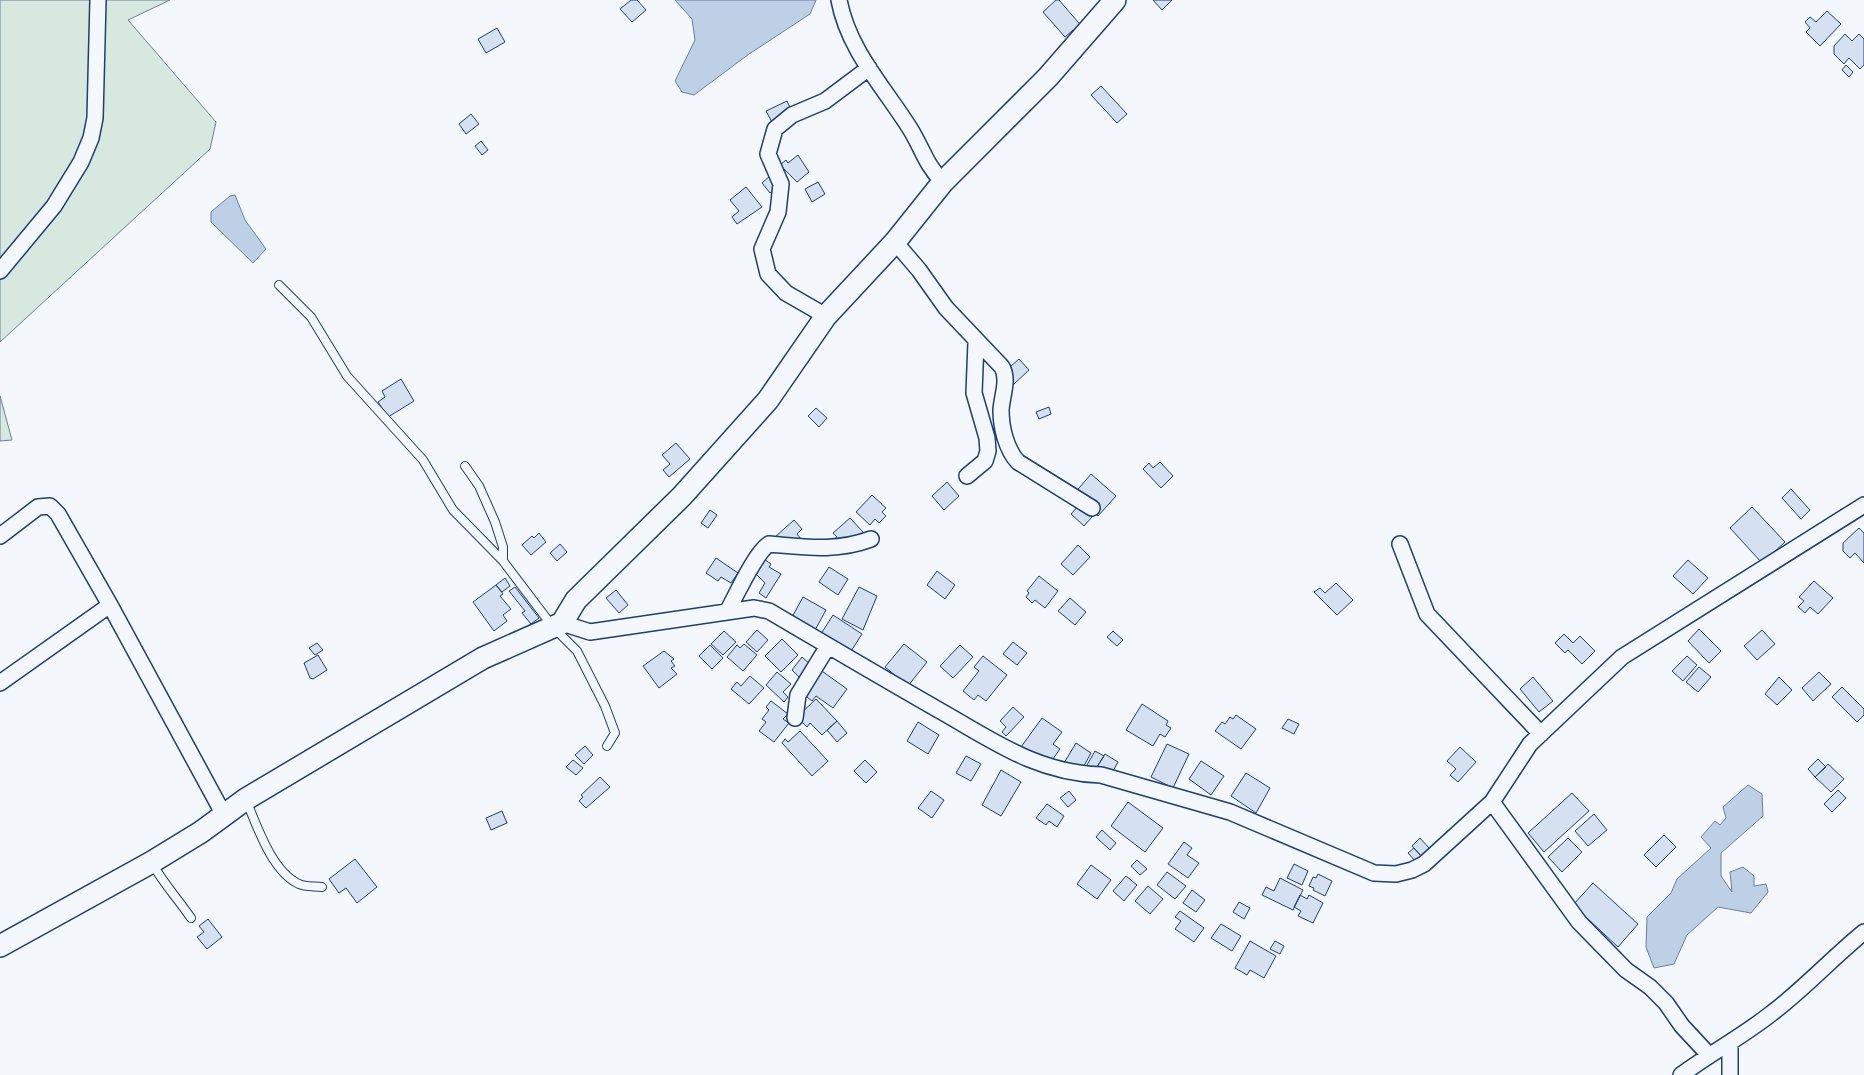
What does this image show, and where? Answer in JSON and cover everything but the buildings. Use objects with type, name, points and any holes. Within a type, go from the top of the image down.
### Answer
[{"type":"street","points":[[0,271],[54,206],[81,162],[91,138],[95,118],[98,0]]},
{"type":"street","points":[[839,0],[848,31],[858,52],[910,128],[930,168],[943,182]]},
{"type":"street","points":[[0,946],[152,862],[246,799],[483,658],[558,625],[576,600],[682,496],[768,400],[826,316],[895,242],[943,182],[1048,77],[1116,0]]},
{"type":"street","points":[[826,316],[786,293],[768,274],[762,249],[778,212],[781,184],[768,154],[775,129],[792,115],[825,101],[869,68]]},
{"type":"street","points":[[895,242],[919,270],[946,308],[976,342],[1002,367],[1006,375],[1001,411],[1004,432],[1013,456],[1018,462],[1092,508]]},
{"type":"street","points":[[966,476],[985,462],[988,451],[987,438],[974,394],[976,342]]},
{"type":"street","points":[[558,625],[590,632],[754,608],[769,611],[1034,762],[1082,774],[1101,775],[1230,812],[1374,873],[1396,874],[1412,870],[1424,864],[1492,802],[1522,754],[1622,657],[1864,505]]},
{"type":"street","points":[[0,536],[38,507],[50,506],[58,514],[110,605],[224,815]]},
{"type":"street","points":[[727,612],[747,578],[758,554],[768,544],[832,549],[854,546],[871,539]]},
{"type":"street","points":[[1400,544],[1427,614],[1541,734]]},
{"type":"street","points":[[0,684],[110,605]]},
{"type":"street","points":[[795,718],[798,695],[828,646]]},
{"type":"street","points":[[1492,802],[1579,922],[1626,970],[1650,987],[1666,1003],[1682,1026],[1709,1055]]},
{"type":"street","points":[[1681,1075],[1709,1055],[1730,1045],[1817,976],[1864,932]]},
{"type":"street","points":[[1730,1045],[1730,1075]]},
{"type":"lane","points":[[279,285],[311,317],[347,376],[423,460],[453,510],[503,561],[578,651],[605,706],[615,733],[607,746]]},
{"type":"lane","points":[[464,466],[479,486],[496,522],[503,547],[503,561]]},
{"type":"lane","points":[[246,799],[261,835],[282,874],[300,885],[322,887]]},
{"type":"lane","points":[[152,862],[162,881],[173,890],[191,918]]},
{"type":"shaded area","points":[[0,0],[170,0],[128,20],[216,122],[210,149],[0,342]]},
{"type":"shaded area","points":[[0,396],[12,440],[0,441]]},
{"type":"water","points":[[675,0],[816,0],[810,14],[749,54],[694,95],[682,92],[675,81],[695,40],[692,19]]},
{"type":"water","points":[[235,195],[245,220],[266,249],[253,263],[211,222],[211,212],[230,196]]},
{"type":"water","points":[[1748,785],[1762,794],[1763,816],[1721,853],[1721,876],[1732,892],[1730,872],[1743,867],[1754,876],[1754,886],[1766,884],[1768,892],[1751,913],[1718,907],[1687,935],[1674,964],[1654,968],[1646,947],[1647,917],[1671,893],[1677,879],[1711,848],[1701,837],[1715,821],[1720,825],[1726,818],[1723,807]]}]
